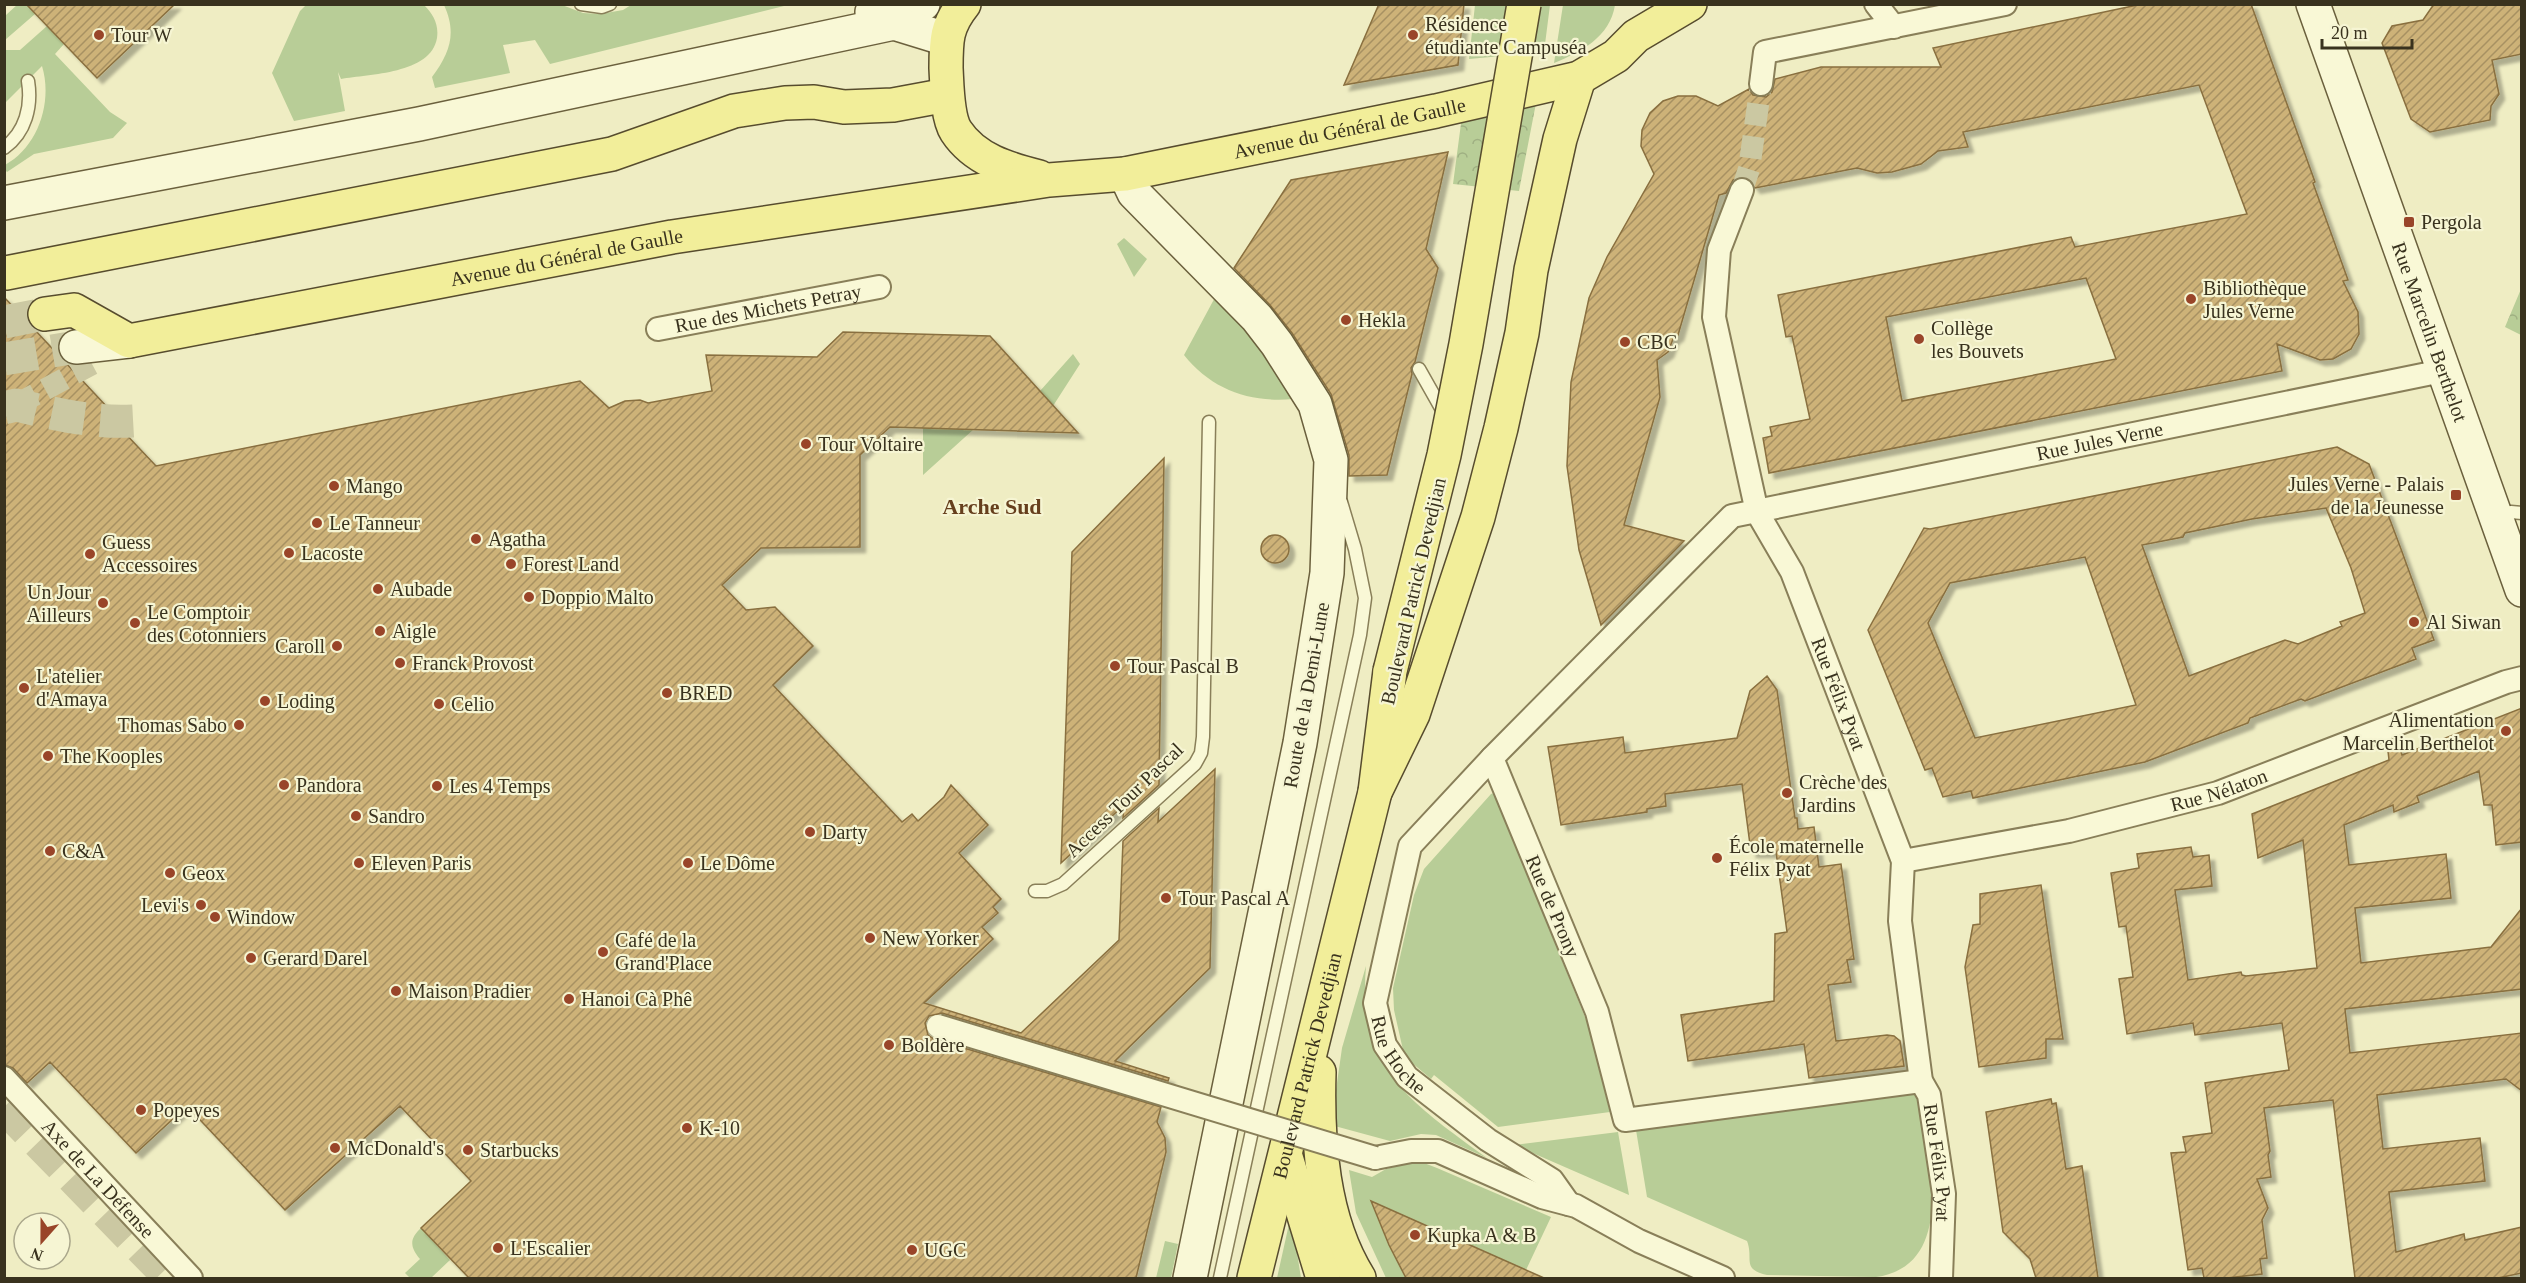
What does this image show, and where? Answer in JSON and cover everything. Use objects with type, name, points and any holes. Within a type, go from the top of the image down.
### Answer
[{"type":"main road","points":[[4,194],[282,143],[414,116],[469,101],[878,11],[923,4]]},
{"type":"main road","name":"Avenue du Général de Gaulle","points":[[964,4],[955,16],[946,39],[947,94],[955,130],[975,151],[1003,168],[1049,180]]},
{"type":"main road","name":"Boulevard Patrick Devedjian","points":[[1254,1278],[1376,792],[1390,671],[1450,424],[1466,344],[1524,4]]},
{"type":"main road","name":"Avenue du Général de Gaulle","points":[[85,352],[129,341],[672,237],[1049,180],[1125,174],[1436,111],[1579,78],[1616,56],[1637,20],[1690,4]]},
{"type":"main road","name":"Rue Marcelin Berthelot","points":[[2313,4],[2442,370],[2508,516],[2522,590]]},
{"type":"main road","points":[[4,203],[419,124],[894,23],[946,39]]},
{"type":"main road","points":[[1376,792],[1413,714],[1478,517],[1504,418],[1522,333],[1531,270],[1560,139],[1579,78]]},
{"type":"main road","points":[[6,273],[612,154],[734,111],[785,103],[814,102],[844,107],[893,105],[947,94]]},
{"type":"main road","name":"Route de la Demi-Lune","points":[[1125,174],[1134,193],[1257,318],[1277,344],[1315,404],[1331,460],[1327,573],[1300,743],[1190,1278]]},
{"type":"main road","points":[[45,314],[74,310],[129,341]]},
{"type":"main road","points":[[1322,1005],[1318,1109],[1327,1192],[1342,1242],[1359,1278]]},
{"type":"main road","points":[[1286,1157],[1323,1278]]},
{"type":"street","points":[[1876,4],[1894,27]]},
{"type":"street","points":[[1761,84],[1765,52],[2005,4]]},
{"type":"street","name":"Rue Félix Pyat","points":[[1742,190],[1719,249],[1714,317],[1757,512],[1792,572],[1904,861],[1900,921],[1921,1082],[1929,1095],[1944,1194],[1941,1278]]},
{"type":"street","name":"Rue des Michets Petray","points":[[658,329],[879,287]]},
{"type":"street","name":"Rue Jules Verne","points":[[1757,512],[2442,370]]},
{"type":"street","points":[[1492,758],[1732,516],[1757,512]]},
{"type":"street","name":"Rue Nélaton","points":[[1904,861],[2069,831],[2218,793],[2506,682],[2522,678]]},
{"type":"street","name":"Rue de Prony","points":[[1492,758],[1598,1012],[1624,1120],[1921,1082]]},
{"type":"street","name":"Rue Hoche","points":[[1492,758],[1410,846],[1375,1003],[1385,1045],[1407,1077],[1488,1140],[1552,1180],[1569,1204]]},
{"type":"street","name":"Rue Hoche","points":[[938,1026],[1375,1158],[1411,1151],[1437,1151],[1542,1197],[1569,1204],[1639,1240],[1723,1278]]},
{"type":"street","name":"Axe de La Défense","points":[[4,1078],[192,1278]]},
{"type":"lane","points":[[581,4],[602,7],[610,4]]},
{"type":"lane","points":[[4,148],[17,135],[26,119],[29,99],[28,81]]},
{"type":"lane","points":[[1419,369],[1450,424]]},
{"type":"lane","name":"Access Tour Pascal","points":[[1035,891],[1047,891],[1063,884],[1195,764],[1201,753],[1209,422]]},
{"type":"lane","points":[[1220,1278],[1360,635],[1365,598],[1355,549],[1331,460]]},
{"type":"lane","points":[[1164,1097],[1224,1115]]},
{"type":"green space","points":[[18,4],[27,5],[35,14],[5,40],[4,14],[6,15]]},
{"type":"green space","points":[[306,5],[424,5],[435,20],[437,38],[432,50],[423,59],[397,70],[341,79],[338,72],[345,111],[294,121],[272,73],[300,11]]},
{"type":"green space","points":[[444,5],[562,5],[583,13],[600,14],[623,10],[631,5],[788,5],[550,64],[535,40],[503,45],[510,73],[435,88],[432,77],[447,51],[451,34]]},
{"type":"green space","points":[[1475,5],[1550,5],[1544,52],[1469,59]]},
{"type":"green space","points":[[1563,5],[1615,5],[1612,16],[1601,35],[1574,54],[1554,63]]},
{"type":"green space","points":[[47,26],[64,44],[55,54],[110,112],[127,123],[113,138],[34,154],[7,172],[5,165],[17,157],[34,135],[40,122],[46,94],[42,66],[5,103],[5,50],[20,50]]},
{"type":"green space","points":[[1537,98],[1519,191],[1453,184],[1462,116]]},
{"type":"green space","points":[[1124,238],[1147,259],[1134,277],[1117,244]]},
{"type":"green space","points":[[2521,289],[2521,335],[2505,327]]},
{"type":"green space","points":[[1219,290],[1229,300],[1293,399],[1261,399],[1232,391],[1206,377],[1184,355]]},
{"type":"green space","points":[[1073,354],[1080,364],[1053,406],[1040,391]]},
{"type":"green space","points":[[923,428],[974,429],[923,475]]},
{"type":"green space","points":[[1494,793],[1587,1022],[1610,1112],[1498,1127],[1434,1075],[1431,1079],[1411,1062],[1403,1050],[1394,1010],[1393,988],[1414,895],[1424,869]]},
{"type":"green space","points":[[1366,966],[1366,1002],[1371,1032],[1381,1058],[1395,1080],[1413,1100],[1487,1158],[1436,1135],[1421,1134],[1390,1141],[1331,1125],[1342,1048]]},
{"type":"green space","points":[[1911,1093],[1920,1099],[1928,1148],[1932,1204],[1929,1230],[1919,1252],[1902,1268],[1876,1277],[1759,1273],[1751,1266],[1747,1241],[1647,1197],[1636,1130]]},
{"type":"green space","points":[[1618,1132],[1629,1195],[1514,1145]]},
{"type":"green space","points":[[1409,1163],[1424,1163],[1551,1217],[1526,1270],[1389,1245],[1406,1278],[1386,1278],[1356,1213],[1349,1170],[1372,1177],[1386,1169]]},
{"type":"green space","points":[[1291,1215],[1301,1278],[1277,1278]]},
{"type":"green space","points":[[421,1228],[450,1260],[431,1278],[410,1278],[405,1273],[420,1259],[412,1243],[414,1236]]},
{"type":"green space","points":[[1165,1241],[1178,1244],[1171,1278],[1156,1278]]},
{"type":"building","name":"Tour W","points":[[26,4],[175,4],[97,78]]},
{"type":"building","name":"Résidence étudiante Campuséa","points":[[1379,4],[1464,4],[1458,65],[1344,85]]},
{"type":"building","points":[[2142,4],[2251,4],[2348,280],[2343,281],[2358,312],[2359,334],[2351,349],[2333,359],[2320,360],[2277,344],[2282,371],[1769,473],[1763,438],[1772,436],[1770,427],[1810,419],[1792,336],[1786,337],[1778,295],[2071,237],[2075,247],[2247,214],[2199,85],[1963,132],[1968,147],[1938,151],[1921,164],[1892,172],[1877,173],[1857,168],[1755,188],[1747,178],[1739,177],[1733,180],[1726,193],[1719,195],[1678,335],[1673,339],[1668,352],[1657,360],[1660,397],[1624,525],[1684,541],[1601,625],[1579,550],[1567,466],[1571,382],[1589,298],[1607,257],[1654,174],[1641,146],[1642,130],[1650,113],[1663,101],[1678,96],[1696,96],[1718,106],[1749,89],[1753,95],[1766,97],[1772,92],[1775,79],[1821,67],[1941,67],[1933,48]],"holes":[[[2086,278],[2116,359],[1902,401],[1886,317]]]},
{"type":"building","points":[[2434,4],[2522,4],[2522,54],[2492,60],[2499,94],[2491,106],[2490,120],[2430,132],[2411,119],[2382,43],[2392,26],[2423,20]]},
{"type":"building","name":"Hekla","points":[[1448,152],[1426,249],[1438,268],[1415,362],[1411,368],[1412,374],[1387,475],[1349,476],[1349,455],[1331,394],[1292,333],[1270,305],[1234,268],[1291,180]]},
{"type":"building","name":"Les 4 Temps","points":[[4,297],[109,409],[103,410],[156,466],[580,381],[609,408],[625,401],[640,400],[648,403],[712,391],[706,355],[817,357],[843,332],[990,336],[1078,433],[890,427],[860,455],[860,547],[761,548],[722,585],[746,610],[775,607],[813,646],[773,685],[902,822],[912,814],[918,821],[944,797],[951,785],[988,825],[959,853],[1001,899],[993,907],[998,913],[982,927],[993,939],[924,1003],[1021,1033],[1119,940],[1123,841],[1159,808],[1158,822],[1215,769],[1210,968],[1115,1061],[1169,1078],[1168,1081],[942,1013],[929,1016],[925,1023],[928,1035],[934,1039],[1161,1107],[1157,1122],[1165,1138],[1166,1152],[1136,1278],[469,1278],[421,1228],[471,1181],[400,1106],[285,1210],[187,1106],[136,1153],[50,1062],[27,1083],[13,1068],[4,1065]]},
{"type":"building","points":[[2337,447],[2369,464],[2434,640],[2412,648],[2416,659],[2305,701],[2301,699],[2250,718],[2248,723],[2145,762],[1973,798],[1971,791],[1943,797],[1932,768],[1925,770],[1868,630],[1924,528],[1930,529]],"holes":[[[2326,508],[2351,568],[2365,613],[2340,622],[2342,626],[2298,644],[2285,640],[2189,676],[2142,545],[2252,519]],[[2085,557],[2136,705],[1975,738],[1928,623],[1950,583]]]},
{"type":"building","name":"Tour Pascal B","points":[[1164,458],[1159,785],[1123,818],[1124,805],[1061,863],[1072,552]]},
{"type":"building","points":[[1275,535],[1285,539],[1289,549],[1285,559],[1275,563],[1265,559],[1261,549],[1265,539]]},
{"type":"building","points":[[1767,676],[1777,690],[1798,829],[1814,827],[1819,867],[1841,864],[1854,959],[1847,960],[1851,982],[1828,985],[1836,1041],[1894,1036],[1900,1041],[1904,1066],[1809,1078],[1804,1044],[1688,1061],[1681,1015],[1774,1001],[1775,934],[1787,932],[1776,852],[1751,852],[1742,784],[1665,794],[1666,806],[1647,809],[1647,812],[1561,825],[1548,747],[1623,737],[1625,753],[1737,738],[1750,691]]},
{"type":"building","points":[[2522,708],[2522,842],[2496,845],[2492,805],[2484,805],[2479,771],[2417,796],[2419,802],[2394,812],[2393,805],[2344,825],[2349,865],[2446,854],[2451,898],[2355,908],[2361,963],[2491,947],[2522,908],[2522,989],[2345,1009],[2350,1053],[2522,1033],[2522,1091],[2506,1079],[2377,1095],[2383,1149],[2480,1138],[2485,1181],[2389,1192],[2396,1252],[2464,1234],[2465,1240],[2522,1227],[2522,1273],[2498,1278],[2355,1278],[2333,1100],[2264,1108],[2271,1177],[2257,1179],[2268,1208],[2262,1220],[2267,1258],[2260,1259],[2262,1274],[2204,1278],[2202,1268],[2188,1270],[2171,1153],[2186,1152],[2183,1137],[2212,1133],[2205,1083],[2289,1070],[2282,1023],[2195,1035],[2193,1023],[2127,1034],[2119,979],[2133,977],[2126,926],[2119,927],[2111,873],[2139,868],[2137,854],[2191,847],[2193,857],[2209,855],[2212,886],[2175,890],[2188,980],[2241,972],[2246,976],[2317,968],[2303,840],[2258,858],[2252,814],[2389,760],[2387,742],[2397,739],[2402,755]]},
{"type":"building","points":[[2041,885],[2063,1039],[2046,1039],[2046,1058],[1979,1067],[1965,967],[1973,925],[1980,924],[1980,894]]},
{"type":"building","points":[[2051,1099],[2052,1104],[2056,1103],[2066,1169],[2082,1166],[2098,1278],[2036,1278],[2030,1259],[2003,1232],[1986,1112]]},
{"type":"building","name":"Kupka A & B","points":[[1371,1201],[1544,1278],[1406,1278],[1389,1245]]},
{"type":"tunnel","points":[[1742,190],[1749,169],[1761,84]]},
{"type":"tunnel","points":[[4,322],[45,314]]},
{"type":"tunnel","points":[[4,359],[76,347]]},
{"type":"tunnel","points":[[16,405],[92,364]]},
{"type":"tunnel","points":[[4,408],[16,405],[96,420],[145,420]]},
{"type":"tunnel","points":[[4,1107],[170,1278]]},
{"type":"place","name":"Tour W","points":[[99,35]]},
{"type":"place","name":"Résidence étudiante Campuséa","points":[[1413,35]]},
{"type":"place","name":"Pergola","points":[[2409,222]]},
{"type":"place","name":"Bibliothèque Jules Verne","points":[[2191,299]]},
{"type":"place","name":"Hekla","points":[[1346,320]]},
{"type":"place","name":"Collège les Bouvets","points":[[1919,339]]},
{"type":"place","name":"CBC","points":[[1625,342]]},
{"type":"place","name":"Tour Voltaire","points":[[806,444]]},
{"type":"place","name":"Mango","points":[[334,486]]},
{"type":"place","name":"Jules Verne - Palais de la Jeunesse","points":[[2456,495]]},
{"type":"place","name":"Le Tanneur","points":[[317,523]]},
{"type":"place","name":"Agatha","points":[[476,539]]},
{"type":"place","name":"Lacoste","points":[[289,553]]},
{"type":"place","name":"Guess Accessoires","points":[[90,554]]},
{"type":"place","name":"Forest Land","points":[[511,564]]},
{"type":"place","name":"Aubade","points":[[378,589]]},
{"type":"place","name":"Doppio Malto","points":[[529,597]]},
{"type":"place","name":"Un Jour Ailleurs","points":[[103,603]]},
{"type":"place","name":"Al Siwan","points":[[2414,622]]},
{"type":"place","name":"Le Comptoir des Cotonniers","points":[[135,623]]},
{"type":"place","name":"Aigle","points":[[380,631]]},
{"type":"place","name":"Caroll","points":[[337,646]]},
{"type":"place","name":"Franck Provost","points":[[400,663]]},
{"type":"place","name":"Tour Pascal B","points":[[1115,666]]},
{"type":"place","name":"L'atelier d'Amaya","points":[[24,688]]},
{"type":"place","name":"BRED","points":[[667,693]]},
{"type":"place","name":"Loding","points":[[265,701]]},
{"type":"place","name":"Celio","points":[[439,704]]},
{"type":"place","name":"Thomas Sabo","points":[[239,725]]},
{"type":"place","name":"Alimentation Marcelin Berthelot","points":[[2506,731]]},
{"type":"place","name":"The Kooples","points":[[48,756]]},
{"type":"place","name":"Pandora","points":[[284,785]]},
{"type":"place","name":"Les 4 Temps","points":[[437,786]]},
{"type":"place","name":"Crèche des Jardins","points":[[1787,793]]},
{"type":"place","name":"Sandro","points":[[356,816]]},
{"type":"place","name":"Darty","points":[[810,832]]},
{"type":"place","name":"C&A","points":[[50,851]]},
{"type":"place","name":"École maternelle Félix Pyat","points":[[1717,858]]},
{"type":"place","name":"Eleven Paris","points":[[359,863]]},
{"type":"place","name":"Le Dôme","points":[[688,863]]},
{"type":"place","name":"Geox","points":[[170,873]]},
{"type":"place","name":"Tour Pascal A","points":[[1166,898]]},
{"type":"place","name":"Levi's","points":[[201,905]]},
{"type":"place","name":"Window","points":[[215,917]]},
{"type":"place","name":"New Yorker","points":[[870,938]]},
{"type":"place","name":"Café de la Grand'Place","points":[[603,952]]},
{"type":"place","name":"Gerard Darel","points":[[251,958]]},
{"type":"place","name":"Maison Pradier","points":[[396,991]]},
{"type":"place","name":"Hanoi Cà Phê","points":[[569,999]]},
{"type":"place","name":"Boldère","points":[[889,1045]]},
{"type":"place","name":"Popeyes","points":[[141,1110]]},
{"type":"place","name":"K-10","points":[[687,1128]]},
{"type":"place","name":"McDonald's","points":[[335,1148]]},
{"type":"place","name":"Starbucks","points":[[468,1150]]},
{"type":"place","name":"Kupka A & B","points":[[1415,1235]]},
{"type":"place","name":"L'Escalier","points":[[498,1248]]},
{"type":"place","name":"UGC","points":[[912,1250]]},
{"type":"district","name":"Arche Sud","points":[[992,506]]}]
